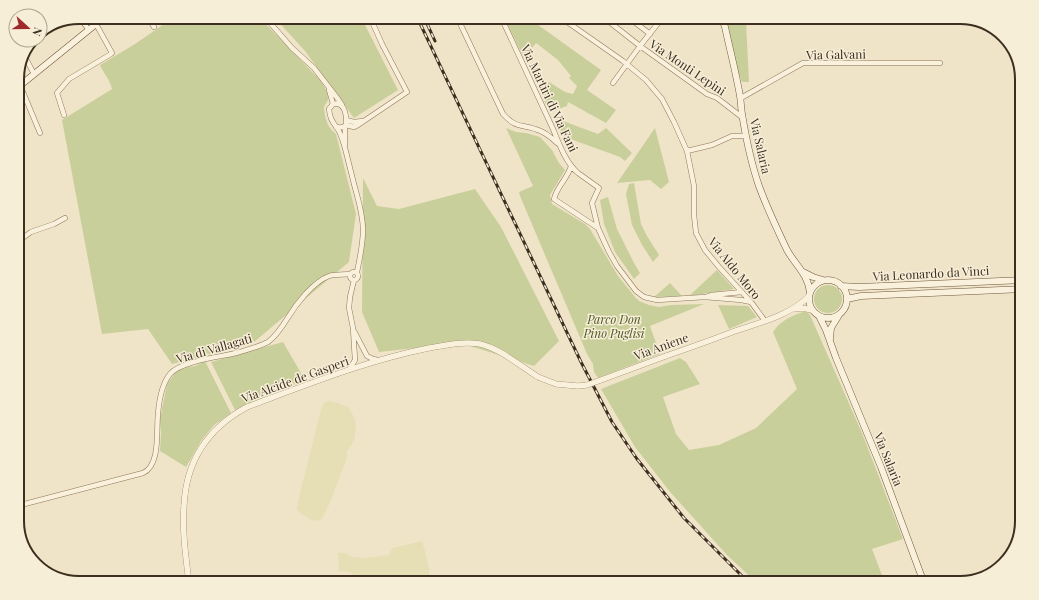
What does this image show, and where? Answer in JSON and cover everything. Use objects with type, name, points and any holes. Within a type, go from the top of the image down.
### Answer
[{"type":"main road","points":[[24,82],[96,24]]},
{"type":"main road","name":"Via Salaria","points":[[724,24],[740,98],[746,136],[753,166],[765,202],[788,252],[807,280],[809,301],[812,310],[819,316],[826,330],[881,467],[921,576]]},
{"type":"main road","points":[[803,272],[814,277],[836,282],[844,290],[847,299]]},
{"type":"main road","points":[[809,294],[813,287],[824,280]]},
{"type":"main road","name":"Via Leonardo da Vinci","points":[[841,286],[860,287],[1015,280]]},
{"type":"main road","name":"Via Leonardo da Vinci","points":[[847,299],[861,296],[1015,289]]},
{"type":"main road","name":"Via Salaria","points":[[831,345],[830,334],[834,322],[846,305],[847,299]]},
{"type":"main road","points":[[819,316],[830,318],[840,314]]},
{"type":"street","points":[[84,24],[89,30]]},
{"type":"street","points":[[64,115],[57,93],[69,79],[112,54],[96,24]]},
{"type":"street","points":[[271,24],[292,48],[314,68],[342,105],[346,115],[345,148]]},
{"type":"street","points":[[336,127],[342,128],[346,124],[363,122],[407,92],[373,24]]},
{"type":"street","points":[[460,24],[503,114],[509,121],[516,125],[537,129],[548,135],[558,144]]},
{"type":"street","name":"Via Martiri di Via Fani","points":[[504,24],[553,129],[558,144],[571,166],[599,188],[592,203],[598,228],[617,266],[636,291],[644,297],[657,300],[705,297]]},
{"type":"street","name":"Via Aldo Moro","points":[[570,24],[627,64],[646,80],[662,99],[687,151],[694,186],[694,215],[696,233],[705,250],[751,302],[765,321]]},
{"type":"street","name":"Via Monti Lepini","points":[[612,24],[640,46],[707,94],[717,98],[743,118]]},
{"type":"street","points":[[637,24],[650,34]]},
{"type":"street","points":[[613,83],[658,24]]},
{"type":"street","points":[[27,62],[34,74]]},
{"type":"street","name":"Via Galvani","points":[[740,98],[803,63],[940,63]]},
{"type":"street","points":[[328,86],[333,104]]},
{"type":"street","points":[[24,97],[40,133]]},
{"type":"street","points":[[333,104],[342,105]]},
{"type":"street","points":[[333,104],[329,109],[329,114],[345,148],[360,206],[363,233],[357,272],[358,277],[354,280],[349,305],[353,328],[355,360],[348,371]]},
{"type":"street","points":[[687,151],[712,145],[732,136],[746,136]]},
{"type":"street","name":"Via Martiri di Via Fani","points":[[571,166],[554,199],[598,228]]},
{"type":"street","points":[[24,237],[31,232],[54,224],[65,218]]},
{"type":"street","points":[[354,280],[351,278],[350,274],[357,272]]},
{"type":"street","name":"Via di Vallagati","points":[[24,504],[100,485],[148,470],[153,463],[155,455],[159,401],[167,380],[175,369],[196,362],[253,348],[265,343],[277,334],[299,302],[315,285],[331,276],[350,274]]},
{"type":"street","points":[[705,297],[742,292]]},
{"type":"street","name":"Via Aniene","points":[[538,377],[548,382],[561,385],[578,386],[601,380],[765,321],[790,310],[801,303],[809,294]]},
{"type":"street","points":[[705,297],[751,302]]},
{"type":"street","name":"Via Aniene","points":[[790,310],[802,308],[812,310]]},
{"type":"street","points":[[353,328],[367,356],[380,360]]},
{"type":"street","name":"Via Alcide de Gasperi","points":[[188,576],[184,518],[185,492],[192,467],[198,454],[210,436],[231,416],[247,407],[380,360],[405,353],[450,344],[474,343],[494,349],[538,377]]},
{"type":"street","points":[[355,360],[364,366],[367,356]]},
{"type":"shaded area","points":[[330,401],[339,403],[349,408],[355,419],[356,429],[354,441],[347,451],[347,457],[331,500],[322,519],[315,521],[311,520],[297,509],[322,406],[325,402]]},
{"type":"shaded area","points":[[422,541],[430,576],[355,576],[349,572],[339,571],[338,553],[345,553],[353,557],[365,558],[389,555],[392,548]]},
{"type":"green space","points":[[164,24],[266,24],[319,79],[328,94],[328,100],[324,107],[325,115],[329,126],[336,134],[356,214],[349,262],[254,342],[172,364],[148,329],[102,334],[62,120],[112,89],[100,65],[135,44]]},
{"type":"green space","points":[[280,24],[365,24],[398,90],[354,118],[305,51]]},
{"type":"green space","points":[[507,24],[537,24],[601,70],[587,90],[616,110],[606,123],[568,102],[567,106],[551,112],[545,103],[539,87],[549,82],[565,92],[573,94],[577,86],[569,78],[571,76],[558,60],[536,43],[524,58]]},
{"type":"green space","points":[[721,24],[746,24],[749,82],[742,82]]},
{"type":"green space","points":[[555,118],[598,134],[606,128],[632,153],[625,161],[620,157],[562,136]]},
{"type":"green space","name":"Parco Don Pino Puglisi","points":[[506,128],[516,132],[540,137],[552,150],[559,163],[565,170],[550,195],[552,204],[585,224],[590,229],[618,276],[639,301],[659,307],[704,304],[650,326],[660,354],[598,378],[594,372],[593,364],[587,354],[520,196],[519,192],[533,186]]},
{"type":"green space","points":[[655,128],[669,182],[661,189],[650,180],[617,183]]},
{"type":"green space","points":[[363,178],[377,206],[399,209],[475,189],[501,227],[559,341],[534,366],[461,343],[379,352],[362,312]]},
{"type":"green space","points":[[634,183],[641,224],[659,255],[653,262],[632,225],[626,194],[629,184]]},
{"type":"green space","points":[[608,197],[617,229],[640,273],[634,279],[615,252],[604,224],[600,200]]},
{"type":"green space","points":[[717,270],[734,289],[689,296]]},
{"type":"green space","points":[[670,283],[682,296],[654,297]]},
{"type":"green space","points":[[828,285],[834,286],[838,289],[841,293],[841,305],[838,309],[834,312],[828,313],[822,312],[818,309],[815,305],[814,299],[815,293],[818,289],[822,286]]},
{"type":"green space","points":[[718,305],[748,306],[757,317],[729,329]]},
{"type":"green space","points":[[807,312],[810,315],[862,433],[903,539],[872,549],[882,576],[750,576],[727,555],[671,493],[635,447],[601,389],[680,358],[686,362],[700,384],[663,397],[676,434],[689,450],[719,445],[756,428],[797,389],[773,332],[786,319],[794,315]]},
{"type":"green space","points":[[283,342],[305,380],[235,410],[211,362]]},
{"type":"green space","points":[[205,361],[231,413],[214,425],[201,441],[186,467],[160,451],[160,420],[167,384],[178,369],[195,366]]},
{"type":"railway","points":[[420,24],[581,362],[612,422],[637,459],[684,518],[742,576]]},
{"type":"railway","points":[[427,24],[435,41]]}]
